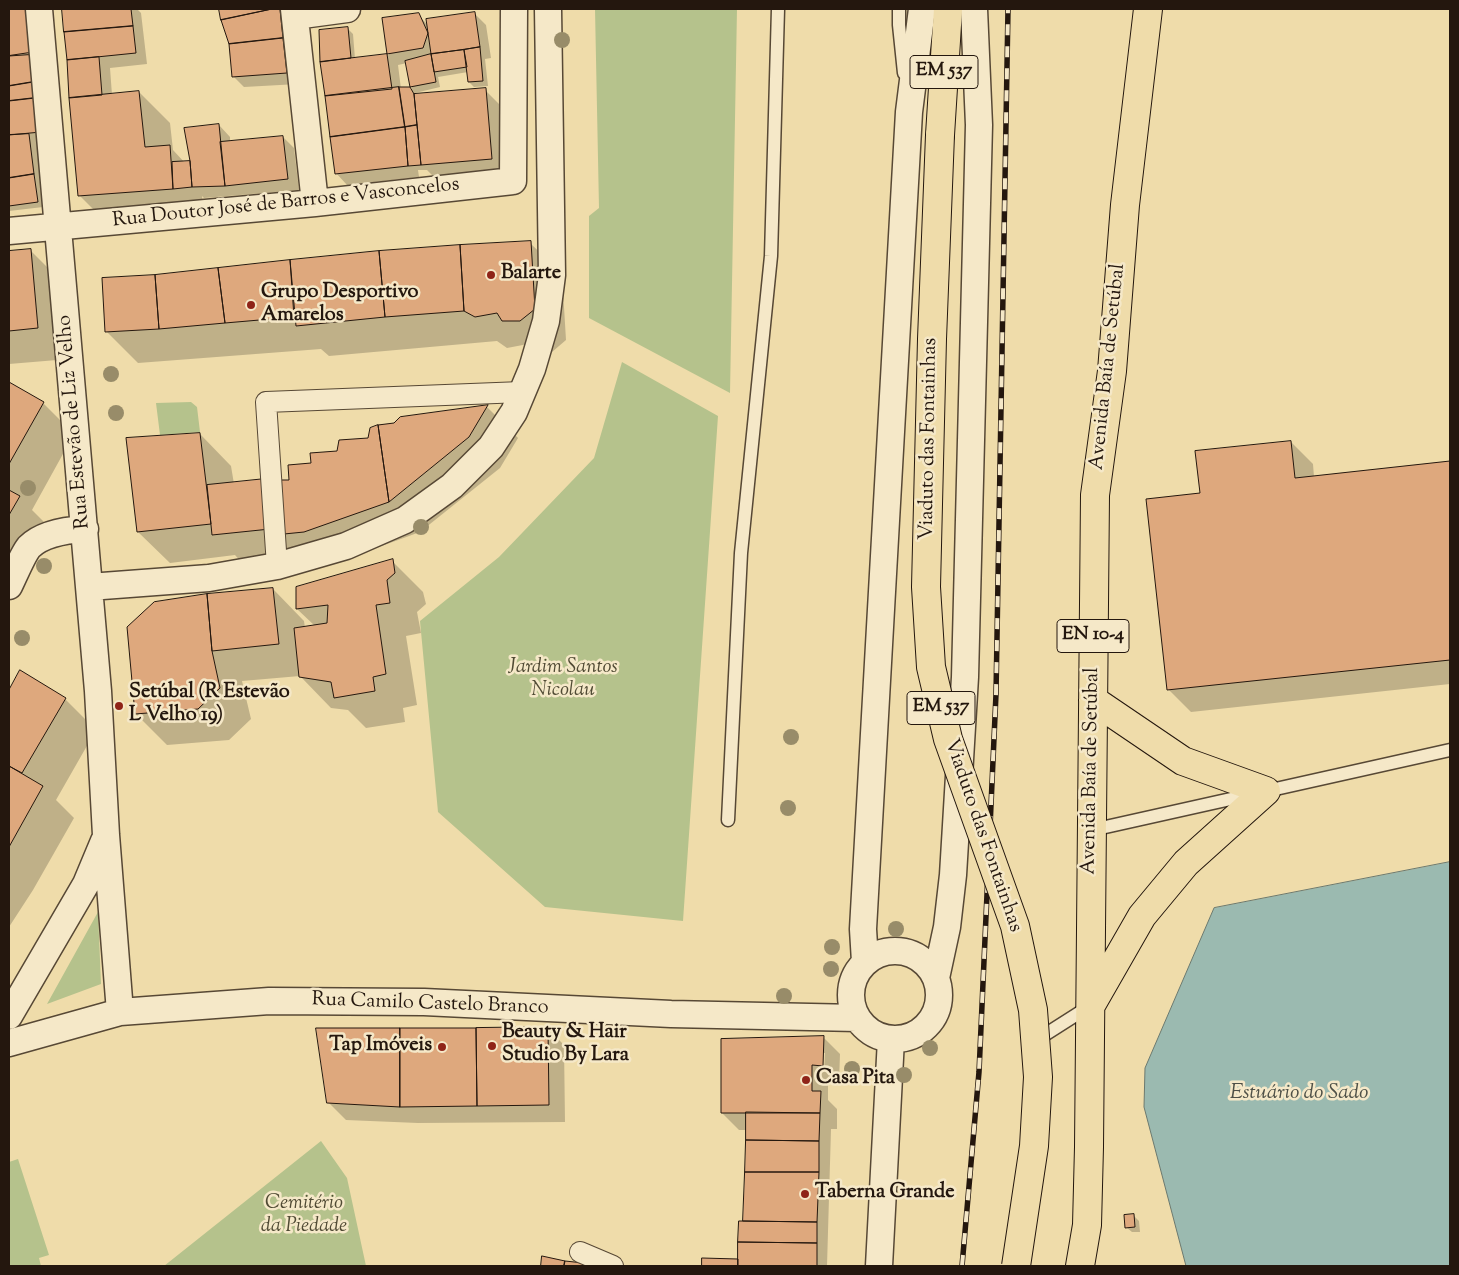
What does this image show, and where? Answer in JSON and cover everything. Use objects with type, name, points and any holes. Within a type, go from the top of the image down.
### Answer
[{"type":"main road","name":"Viaduto das Fontainhas","points":[[948,9],[940,135],[932,339],[926,587],[931,667],[948,739],[1015,926],[1033,1010],[1038,1077],[1034,1146],[1017,1266]]},
{"type":"main road","name":"Avenida Baía de Setúbal","points":[[1080,1266],[1087,1225],[1095,495],[1112,371],[1125,205],[1148,9]]},
{"type":"main road","points":[[1090,1006],[1142,916],[1186,864],[1266,791],[1183,761],[1093,700]]},
{"type":"street","name":"Rua Estevão de Liz Velho","points":[[39,9],[100,708],[106,836],[120,1012]]},
{"type":"street","points":[[315,203],[295,12],[347,9]]},
{"type":"street","points":[[514,9],[513,181],[537,193],[551,214]]},
{"type":"street","points":[[89,587],[209,578],[277,566],[346,546],[405,520],[452,486],[490,447],[514,412],[532,369],[546,321],[552,275],[548,9]]},
{"type":"street","points":[[865,962],[864,929],[909,112],[922,9]]},
{"type":"street","points":[[936,978],[947,927],[953,875],[965,677],[979,125],[974,9]]},
{"type":"street","name":"Rua Doutor José de Barros e Vasconcelos","points":[[9,231],[315,203],[513,181]]},
{"type":"street","points":[[277,566],[266,402],[522,392]]},
{"type":"street","points":[[9,586],[29,547],[48,536],[66,530],[85,529]]},
{"type":"street","name":"Rua Estevão de Liz Velho","points":[[9,1016],[86,884],[106,836]]},
{"type":"street","points":[[890,950],[905,951],[918,957],[929,966],[936,978],[939,993],[937,1008],[931,1022],[920,1032],[906,1038],[891,1039],[878,1036],[866,1029],[857,1018],[851,1004],[851,988],[855,974],[865,962],[877,954],[890,950]]},
{"type":"street","name":"Rua Camilo Castelo Branco","points":[[9,1043],[120,1012],[270,1001],[424,1002],[671,1014],[857,1018]]},
{"type":"street","points":[[879,1266],[891,1039]]},
{"type":"street","points":[[580,1252],[613,1266]]},
{"type":"lane","points":[[728,820],[741,553],[771,256],[778,9]]},
{"type":"lane","points":[[899,9],[899,25],[909,112]]},
{"type":"lane","points":[[1092,830],[1450,750]]},
{"type":"lane","points":[[1017,1266],[1032,1125],[1030,1044],[1090,1006]]},
{"type":"green space","points":[[595,9],[737,9],[730,393],[589,318],[589,216],[599,208]]},
{"type":"green space","name":"Jardim Santos Nicolau","points":[[622,362],[718,416],[683,921],[545,907],[438,812],[420,621],[499,557],[594,458]]},
{"type":"green space","points":[[191,402],[197,407],[200,432],[160,435],[156,403]]},
{"type":"green space","points":[[98,912],[101,984],[47,1004]]},
{"type":"green space","name":"Cemitério da Piedade","points":[[321,1141],[347,1178],[366,1266],[164,1266]]},
{"type":"green space","points":[[18,1159],[49,1255],[39,1258],[41,1266],[9,1266],[9,1162]]},
{"type":"water","name":"Estuário do Sado","points":[[1450,862],[1450,1266],[1186,1266],[1144,1107],[1145,1068],[1214,908]]},
{"type":"building","points":[[9,9],[33,9],[38,54],[9,56]]},
{"type":"building","points":[[62,9],[131,9],[133,26],[64,32]]},
{"type":"building","points":[[219,9],[272,9],[221,20]]},
{"type":"building","points":[[280,9],[283,38],[229,44],[221,20]]},
{"type":"building","points":[[475,12],[480,47],[431,54],[426,19]]},
{"type":"building","points":[[419,13],[428,33],[423,48],[387,54],[382,18]]},
{"type":"building","points":[[133,26],[136,53],[67,60],[64,32]]},
{"type":"building","points":[[348,27],[351,58],[320,62],[319,30]]},
{"type":"building","points":[[283,38],[287,73],[232,77],[229,44]]},
{"type":"building","points":[[480,47],[483,81],[468,82],[464,50]]},
{"type":"building","points":[[464,50],[467,67],[434,72],[431,54]]},
{"type":"building","points":[[29,53],[33,82],[9,86],[9,56]]},
{"type":"building","points":[[387,54],[392,89],[325,96],[320,62]]},
{"type":"building","points":[[431,54],[436,82],[410,87],[405,61]]},
{"type":"building","points":[[99,57],[102,95],[69,98],[67,60]]},
{"type":"building","points":[[33,82],[35,98],[9,101],[9,86]]},
{"type":"building","points":[[399,87],[405,127],[330,137],[325,96]]},
{"type":"building","points":[[399,87],[410,87],[414,94],[417,125],[405,127]]},
{"type":"building","points":[[486,88],[492,159],[421,165],[414,94]]},
{"type":"building","points":[[139,91],[145,147],[170,145],[173,189],[78,196],[69,98]]},
{"type":"building","points":[[35,98],[41,132],[9,135],[9,101]]},
{"type":"building","points":[[219,124],[225,186],[192,187],[190,161],[184,128]]},
{"type":"building","points":[[417,125],[421,165],[408,166],[405,127]]},
{"type":"building","points":[[405,127],[408,166],[335,174],[330,137]]},
{"type":"building","points":[[29,134],[34,174],[9,178],[9,135]]},
{"type":"building","points":[[283,136],[288,179],[225,186],[220,142]]},
{"type":"building","points":[[190,161],[192,187],[173,189],[172,162]]},
{"type":"building","points":[[34,174],[38,202],[9,206],[9,178]]},
{"type":"building","points":[[531,241],[535,309],[520,321],[502,321],[497,313],[475,317],[464,311],[460,245]]},
{"type":"building","points":[[460,245],[464,311],[385,317],[379,251]]},
{"type":"building","points":[[31,249],[38,328],[9,331],[9,251]]},
{"type":"building","points":[[379,251],[385,317],[296,326],[290,260]]},
{"type":"building","points":[[290,260],[294,317],[225,323],[218,268]]},
{"type":"building","points":[[218,268],[225,323],[159,329],[155,275]]},
{"type":"building","points":[[155,275],[159,329],[105,332],[102,278]]},
{"type":"building","points":[[9,382],[44,402],[9,464]]},
{"type":"building","points":[[488,405],[469,437],[389,502],[378,425],[394,423],[400,417]]},
{"type":"building","points":[[378,425],[389,502],[304,532],[284,534],[281,480],[289,480],[288,465],[311,463],[310,453],[337,451],[339,440],[368,438],[370,428]]},
{"type":"building","points":[[200,433],[211,524],[137,532],[126,438]]},
{"type":"building","points":[[1291,441],[1295,478],[1450,461],[1450,660],[1167,690],[1146,499],[1200,493],[1195,451]]},
{"type":"building","points":[[265,479],[270,529],[212,535],[207,485]]},
{"type":"building","points":[[9,490],[20,496],[9,515]]},
{"type":"building","points":[[393,559],[395,573],[387,580],[390,603],[376,605],[386,674],[373,677],[375,691],[334,698],[331,682],[299,677],[294,628],[327,623],[328,605],[296,609],[296,587]]},
{"type":"building","points":[[273,588],[279,644],[212,651],[207,594]]},
{"type":"building","points":[[207,594],[212,651],[220,688],[198,709],[135,714],[127,627],[154,602]]},
{"type":"building","points":[[20,670],[66,698],[22,773],[9,766],[9,690]]},
{"type":"building","points":[[9,766],[43,786],[9,847]]},
{"type":"building","points":[[548,1027],[549,1105],[477,1106],[476,1028]]},
{"type":"building","points":[[316,1028],[400,1028],[400,1107],[327,1103]]},
{"type":"building","points":[[400,1028],[476,1028],[477,1106],[400,1107]]},
{"type":"building","points":[[824,1036],[823,1066],[812,1065],[812,1091],[821,1091],[820,1113],[721,1113],[721,1039]]},
{"type":"building","points":[[746,1112],[820,1113],[819,1141],[746,1140]]},
{"type":"building","points":[[746,1140],[819,1141],[819,1172],[745,1172]]},
{"type":"building","points":[[745,1172],[819,1172],[817,1222],[743,1221]]},
{"type":"building","points":[[1134,1214],[1135,1227],[1125,1228],[1124,1215]]},
{"type":"building","points":[[739,1221],[817,1222],[817,1243],[738,1242]]},
{"type":"building","points":[[738,1242],[817,1243],[817,1266],[738,1266]]},
{"type":"building","points":[[542,1256],[565,1261],[564,1266],[541,1266]]},
{"type":"building","points":[[702,1258],[738,1259],[738,1266],[702,1266]]},
{"type":"building","points":[[565,1261],[593,1264],[593,1266],[564,1266]]},
{"type":"railway","points":[[962,1266],[979,1072],[996,694],[1008,9]]},
{"type":"place","name":"Balarte","points":[[491,275]]},
{"type":"place","name":"Grupo Desportivo Amarelos","points":[[251,305]]},
{"type":"place","name":"Setúbal (R Estevão L Velho 19)","points":[[119,706]]},
{"type":"place","name":"Beauty & Hair Studio By Lara","points":[[492,1046]]},
{"type":"place","name":"Tap Imóveis","points":[[442,1047]]},
{"type":"place","name":"Casa Pita","points":[[806,1080]]},
{"type":"place","name":"Taberna Grande","points":[[805,1194]]}]
